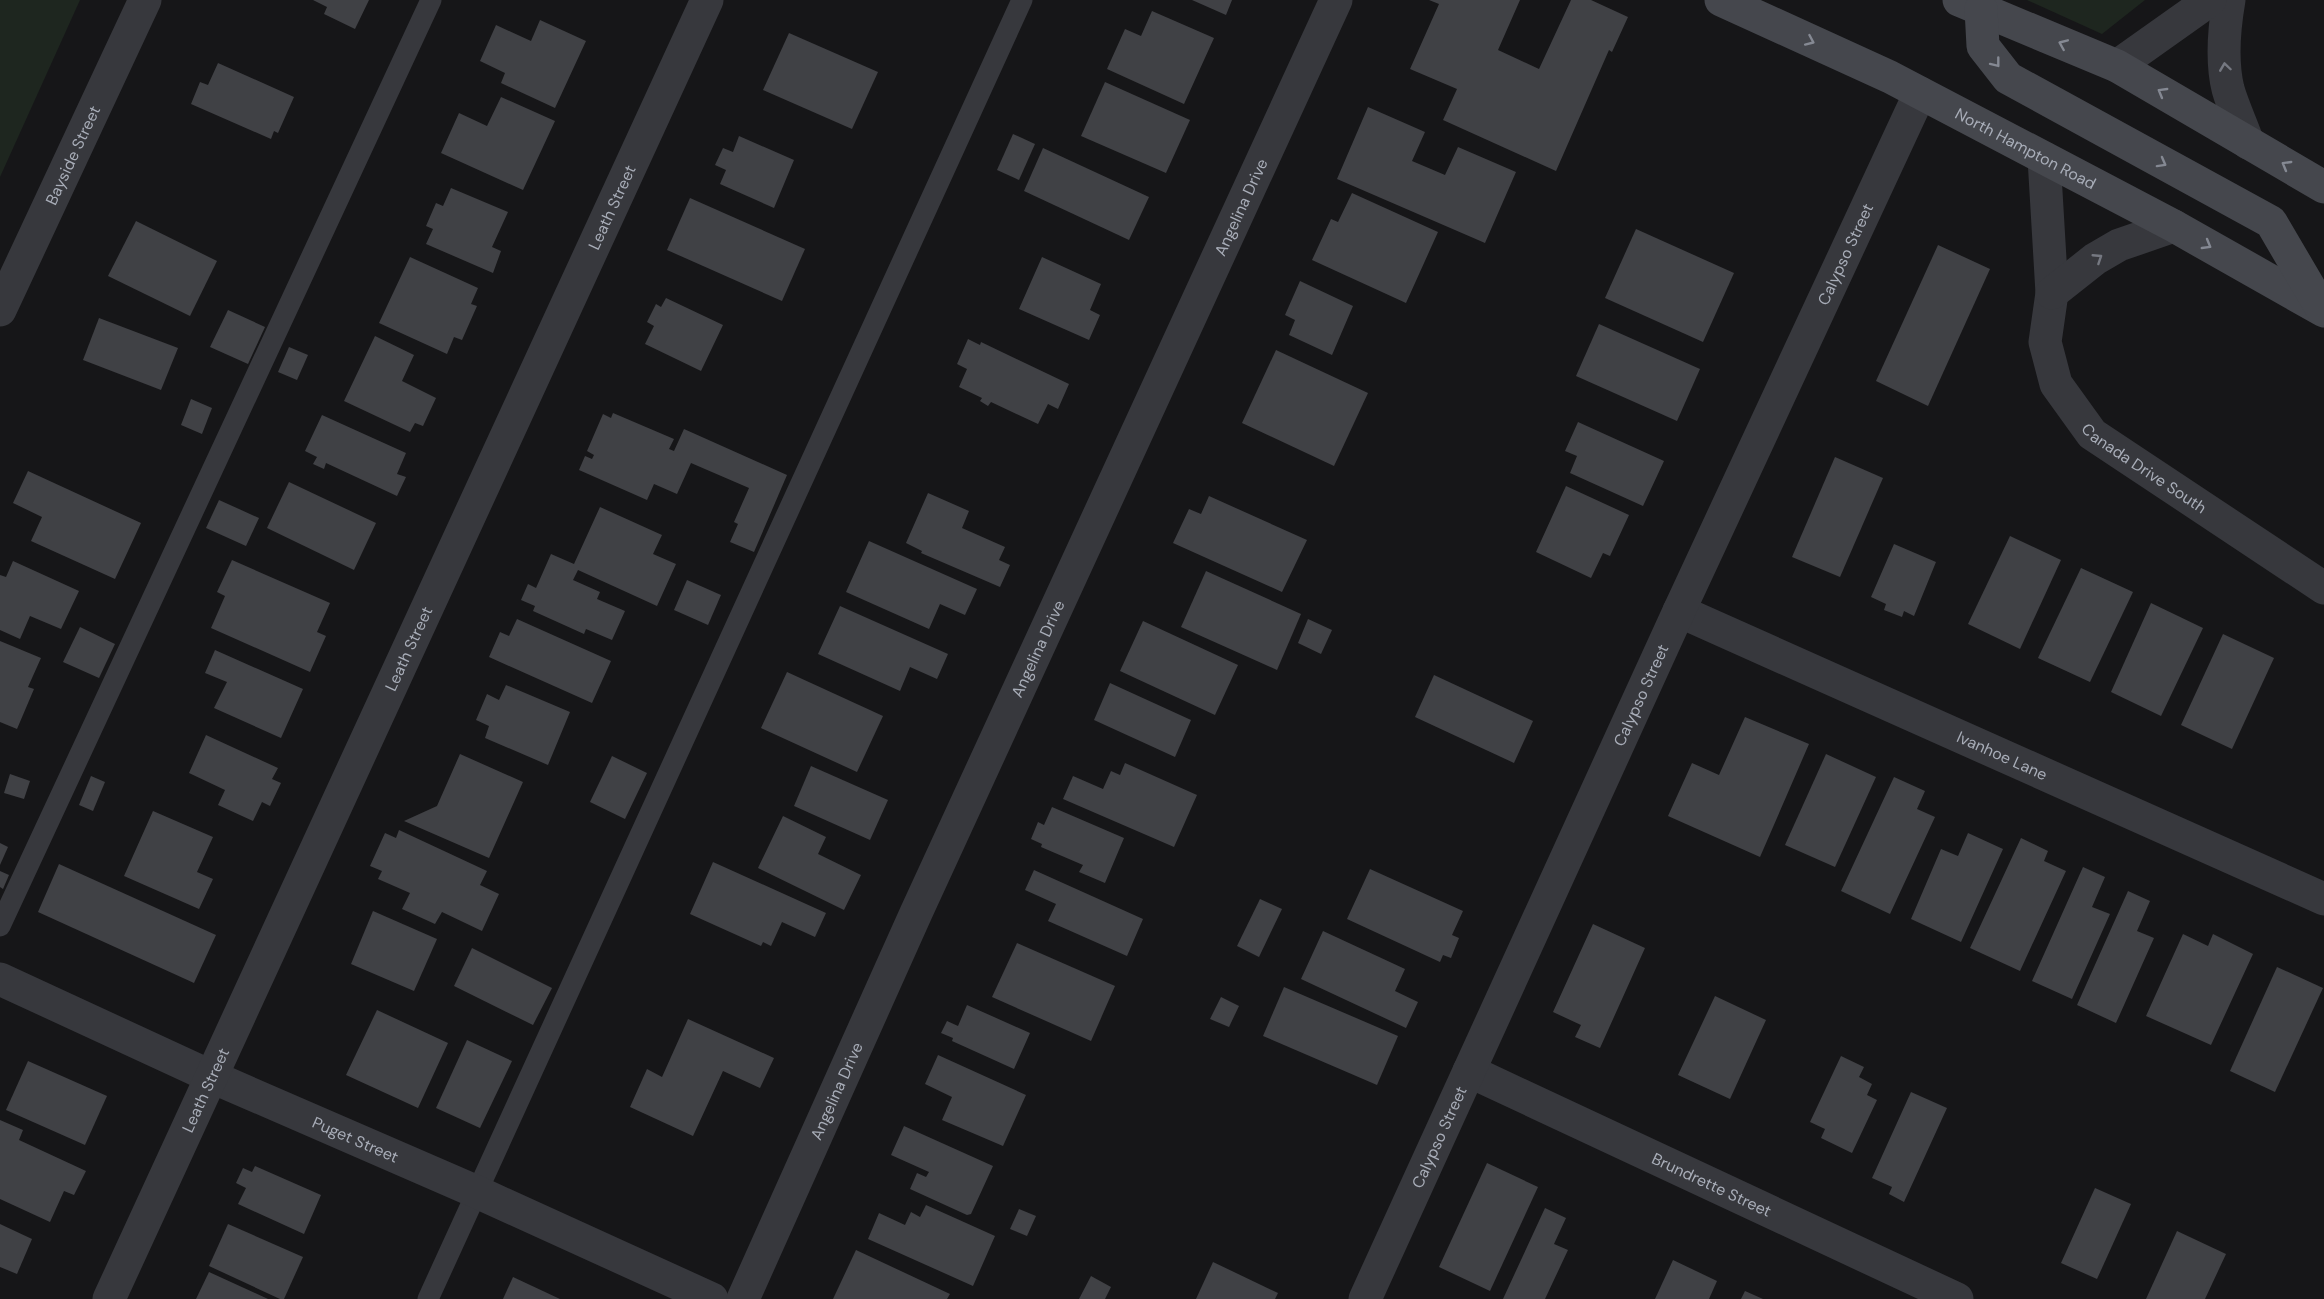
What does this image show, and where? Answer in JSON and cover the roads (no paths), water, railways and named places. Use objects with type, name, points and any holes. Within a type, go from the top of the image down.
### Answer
[{"type":"main road","name":"North Hampton Road","points":[[1721,0],[1920,93],[2174,226],[2324,311]]},
{"type":"main road","points":[[1975,3],[2117,66],[2324,187]]},
{"type":"main road","points":[[1975,3],[1983,46],[2008,78],[2271,222],[2324,311]]},
{"type":"street","name":"Bayside Street","points":[[0,310],[145,0]]},
{"type":"street","name":"Leath Street","points":[[109,1299],[707,0]]},
{"type":"street","name":"Angelina Drive","points":[[743,1299],[931,880],[1336,0]]},
{"type":"street","points":[[2117,66],[2210,0]]},
{"type":"street","points":[[2229,0],[2225,24],[2224,55],[2229,90],[2248,143]]},
{"type":"street","name":"Calypso Street","points":[[1365,1299],[1679,611],[1920,93]]},
{"type":"street","name":"Canada Drive South","points":[[2044,158],[2052,293],[2045,342],[2056,384],[2092,434],[2324,588]]},
{"type":"street","points":[[2052,293],[2095,259],[2119,245],[2174,226]]},
{"type":"street","name":"Ivanhoe Lane","points":[[1679,611],[2324,899]]},
{"type":"street","name":"Puget Street","points":[[0,979],[210,1076],[477,1191],[712,1299]]},
{"type":"street","name":"Brundrette Street","points":[[1469,1071],[1957,1299]]},
{"type":"lane","points":[[0,926],[431,0]]},
{"type":"lane","points":[[428,1299],[1022,0]]}]
